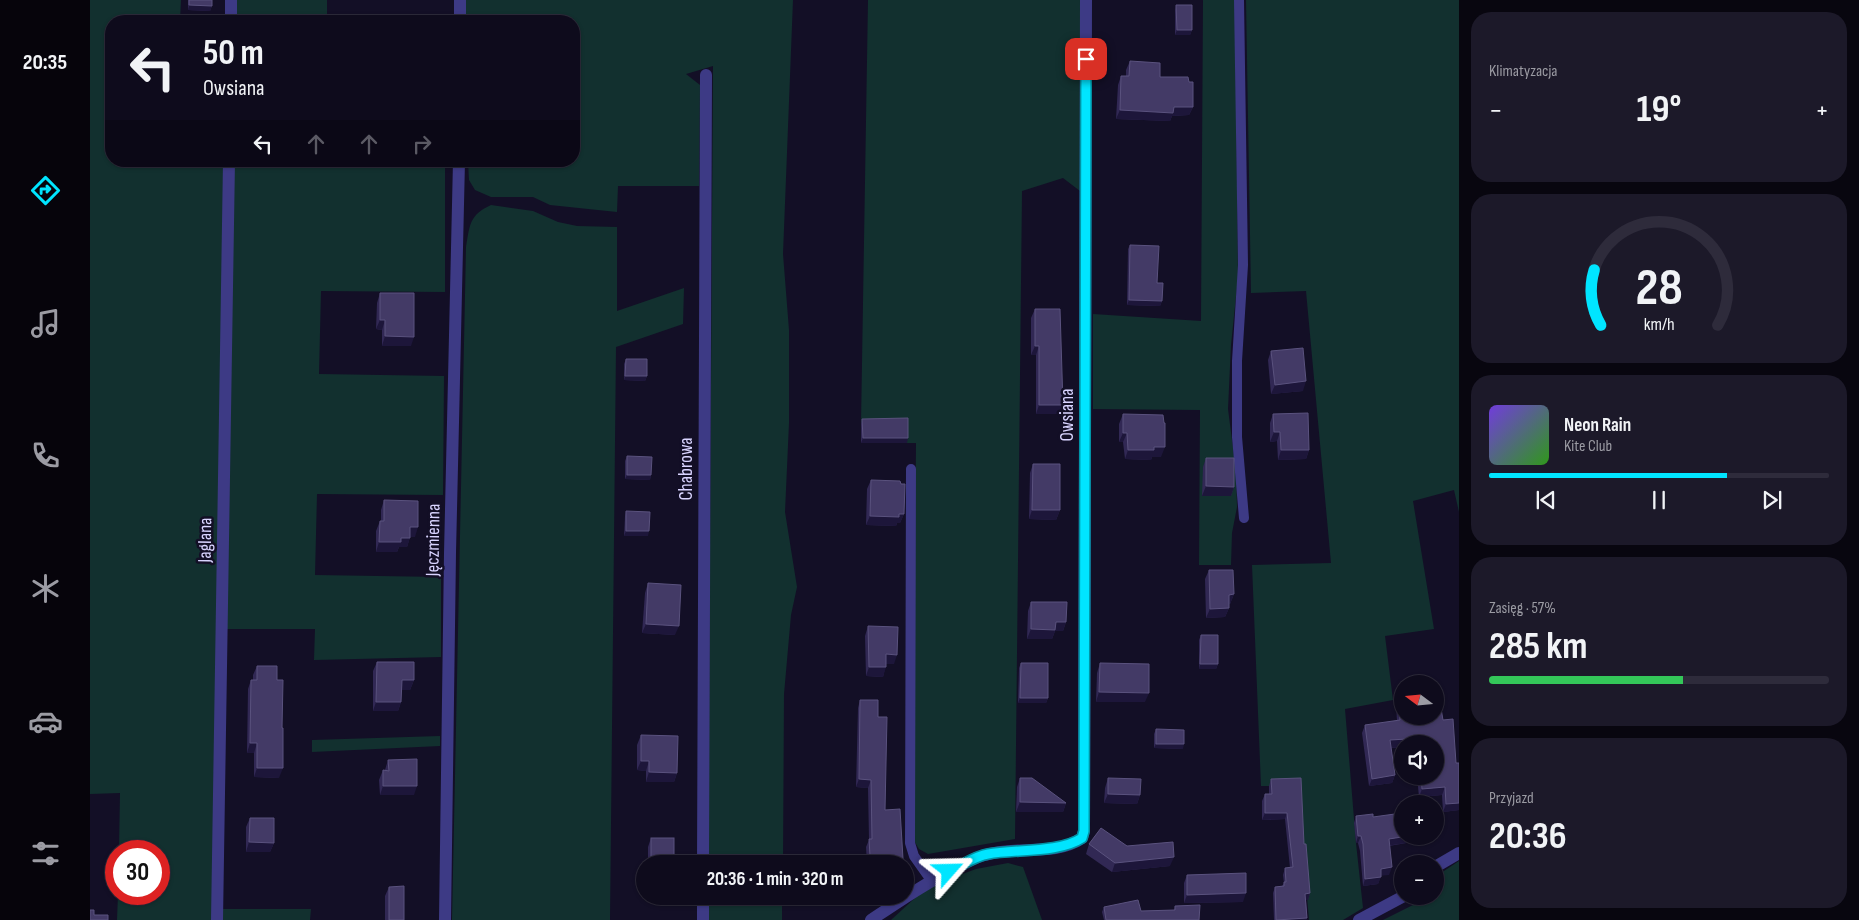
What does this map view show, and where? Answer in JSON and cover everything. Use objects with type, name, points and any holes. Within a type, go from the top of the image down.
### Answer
[{"type":"street","points":[[231,0],[231,15]]},
{"type":"street","points":[[460,0],[460,15]]},
{"type":"street","name":"Owsiana","points":[[931,880],[985,855],[1016,850],[1054,848],[1073,844],[1082,838],[1084,831],[1086,0]]},
{"type":"street","name":"Chabrowa","points":[[703,855],[706,75]]},
{"type":"street","name":"Jaglana","points":[[217,920],[229,167]]},
{"type":"street","name":"Jęczmienna","points":[[445,920],[450,553],[459,167]]},
{"type":"street","points":[[1444,862],[1459,853]]},
{"type":"street","points":[[871,920],[931,880]]},
{"type":"street","points":[[1359,920],[1394,901]]},
{"type":"street","points":[[703,905],[703,920]]},
{"type":"lane","points":[[1239,0],[1243,265],[1237,361],[1237,437],[1244,518]]},
{"type":"lane","points":[[911,469],[910,843],[914,856],[931,880]]},
{"type":"green space","points":[[90,0],[181,0],[180,15],[105,15],[105,167],[224,167],[212,920],[117,920],[118,905],[170,905],[170,840],[119,840],[120,793],[90,794]]},
{"type":"green space","points":[[236,0],[327,0],[327,15],[235,15]]},
{"type":"green space","points":[[466,0],[793,0],[783,254],[789,330],[789,423],[785,512],[797,587],[791,615],[784,694],[783,855],[708,855],[713,66],[686,74],[700,85],[699,186],[618,186],[617,212],[550,205],[533,197],[491,197],[475,190],[469,180],[468,167],[580,167],[580,15],[465,15]]},
{"type":"green space","points":[[868,0],[1080,0],[1080,191],[1063,178],[1022,191],[1015,839],[928,854],[919,849],[913,839],[916,443],[907,443],[861,424]]},
{"type":"green space","points":[[1203,0],[1235,0],[1238,277],[1231,345],[1228,409],[1236,471],[1237,507],[1232,533],[1231,565],[1199,565],[1200,410],[1093,409],[1093,314],[1201,321]]},
{"type":"green space","points":[[1246,0],[1459,0],[1459,512],[1454,490],[1413,501],[1434,629],[1385,636],[1393,700],[1345,709],[1363,908],[1343,920],[1309,920],[1303,850],[1269,786],[1261,786],[1252,565],[1331,563],[1306,291],[1251,293]]},
{"type":"green space","points":[[233,167],[445,167],[445,292],[321,291],[319,374],[444,376],[443,495],[317,494],[315,575],[441,577],[441,657],[314,660],[315,629],[226,629]]},
{"type":"green space","points":[[491,205],[533,211],[558,222],[577,226],[617,227],[617,311],[684,288],[683,324],[616,347],[610,920],[452,920],[466,247],[474,217]]},
{"type":"green space","points":[[440,736],[440,746],[312,752],[312,740]]},
{"type":"green space","points":[[1459,861],[1459,920],[1383,920],[1413,905],[1444,905],[1444,871]]},
{"type":"green space","points":[[1008,863],[1023,867],[1042,920],[891,920],[907,905],[914,905],[914,899],[927,887],[976,869]]},
{"type":"green space","points":[[708,905],[782,905],[782,920],[708,920]]},
{"type":"green space","points":[[222,909],[311,909],[310,920],[222,920]]},
{"type":"building","points":[[189,0],[212,0],[212,6],[189,5]]},
{"type":"building","points":[[1176,5],[1192,5],[1192,30],[1177,30]]},
{"type":"building","points":[[1130,61],[1160,63],[1160,77],[1188,77],[1189,82],[1193,82],[1193,107],[1174,107],[1173,113],[1120,110],[1121,76],[1129,76]]},
{"type":"building","points":[[1130,245],[1159,246],[1157,283],[1163,283],[1162,301],[1129,300]]},
{"type":"building","points":[[380,293],[414,293],[414,337],[385,336],[385,320],[380,320]]},
{"type":"building","points":[[1035,309],[1060,309],[1063,405],[1039,405],[1039,346],[1035,346]]},
{"type":"building","points":[[1303,348],[1306,381],[1275,385],[1271,351]]},
{"type":"building","points":[[626,359],[647,359],[647,376],[625,376]]},
{"type":"building","points":[[1308,413],[1309,450],[1281,450],[1280,432],[1274,432],[1273,414]]},
{"type":"building","points":[[1123,414],[1163,415],[1165,447],[1154,447],[1154,450],[1128,450],[1127,433],[1123,433]]},
{"type":"building","points":[[908,418],[908,438],[863,438],[862,419]]},
{"type":"building","points":[[627,456],[652,457],[651,475],[627,475]]},
{"type":"building","points":[[1206,458],[1234,458],[1234,487],[1206,486]]},
{"type":"building","points":[[1033,464],[1060,464],[1060,510],[1032,510]]},
{"type":"building","points":[[871,480],[900,481],[901,484],[905,484],[904,514],[899,514],[899,517],[870,516]]},
{"type":"building","points":[[384,500],[418,501],[418,527],[410,527],[410,538],[401,538],[401,542],[379,542],[380,521],[384,521]]},
{"type":"building","points":[[626,511],[650,512],[649,531],[626,531]]},
{"type":"building","points":[[1209,570],[1233,570],[1234,594],[1229,595],[1229,608],[1210,609]]},
{"type":"building","points":[[648,583],[681,585],[679,626],[646,624]]},
{"type":"building","points":[[1031,602],[1067,602],[1066,622],[1056,622],[1055,630],[1031,629]]},
{"type":"building","points":[[868,626],[898,627],[897,655],[886,654],[886,667],[869,667]]},
{"type":"building","points":[[1201,635],[1218,635],[1218,664],[1200,664]]},
{"type":"building","points":[[377,662],[414,662],[414,680],[402,680],[401,702],[376,702]]},
{"type":"building","points":[[1021,663],[1048,663],[1048,698],[1020,698]]},
{"type":"building","points":[[1100,663],[1149,664],[1149,693],[1099,692]]},
{"type":"building","points":[[257,666],[277,666],[277,680],[283,680],[283,768],[257,768],[257,743],[250,743],[251,680],[257,680]]},
{"type":"building","points":[[860,700],[878,700],[878,717],[887,717],[885,810],[900,809],[903,855],[870,855],[869,839],[872,839],[871,780],[859,779]]},
{"type":"building","points":[[1453,719],[1456,763],[1459,763],[1459,803],[1446,804],[1445,787],[1422,789],[1422,785],[1444,785],[1444,735],[1394,735],[1394,740],[1390,740],[1394,775],[1372,779],[1365,725],[1394,721],[1394,725],[1444,725],[1444,720]]},
{"type":"building","points":[[1156,729],[1184,730],[1184,744],[1156,744]]},
{"type":"building","points":[[641,735],[678,736],[677,773],[649,772],[649,761],[641,761]]},
{"type":"building","points":[[417,759],[417,786],[383,786],[383,770],[389,771],[388,760]]},
{"type":"building","points":[[1020,778],[1032,778],[1066,803],[1020,802]]},
{"type":"building","points":[[1108,778],[1141,779],[1140,795],[1108,794]]},
{"type":"building","points":[[1301,778],[1304,844],[1306,844],[1310,893],[1305,894],[1307,918],[1276,920],[1275,887],[1284,886],[1284,882],[1286,882],[1285,868],[1293,867],[1287,813],[1265,813],[1265,794],[1272,794],[1271,779]]},
{"type":"building","points":[[1373,814],[1373,817],[1394,814],[1394,838],[1389,839],[1392,867],[1381,869],[1381,877],[1365,879],[1363,844],[1361,836],[1358,836],[1356,816]]},
{"type":"building","points":[[250,818],[274,818],[274,843],[249,842]]},
{"type":"building","points":[[1101,828],[1127,846],[1173,842],[1174,857],[1115,863],[1089,844]]},
{"type":"building","points":[[651,838],[674,838],[674,855],[651,855]]},
{"type":"building","points":[[1246,873],[1246,893],[1187,895],[1187,875]]},
{"type":"building","points":[[404,886],[404,920],[389,920],[389,887]]},
{"type":"building","points":[[1138,900],[1141,911],[1175,910],[1175,906],[1200,905],[1199,920],[1106,920],[1104,907]]},
{"type":"building","points":[[90,910],[94,910],[94,915],[108,915],[108,920],[90,920]]},
{"type":"route","points":[[949,871],[985,855],[1016,850],[1054,848],[1073,844],[1082,838],[1084,831],[1086,59]]}]
